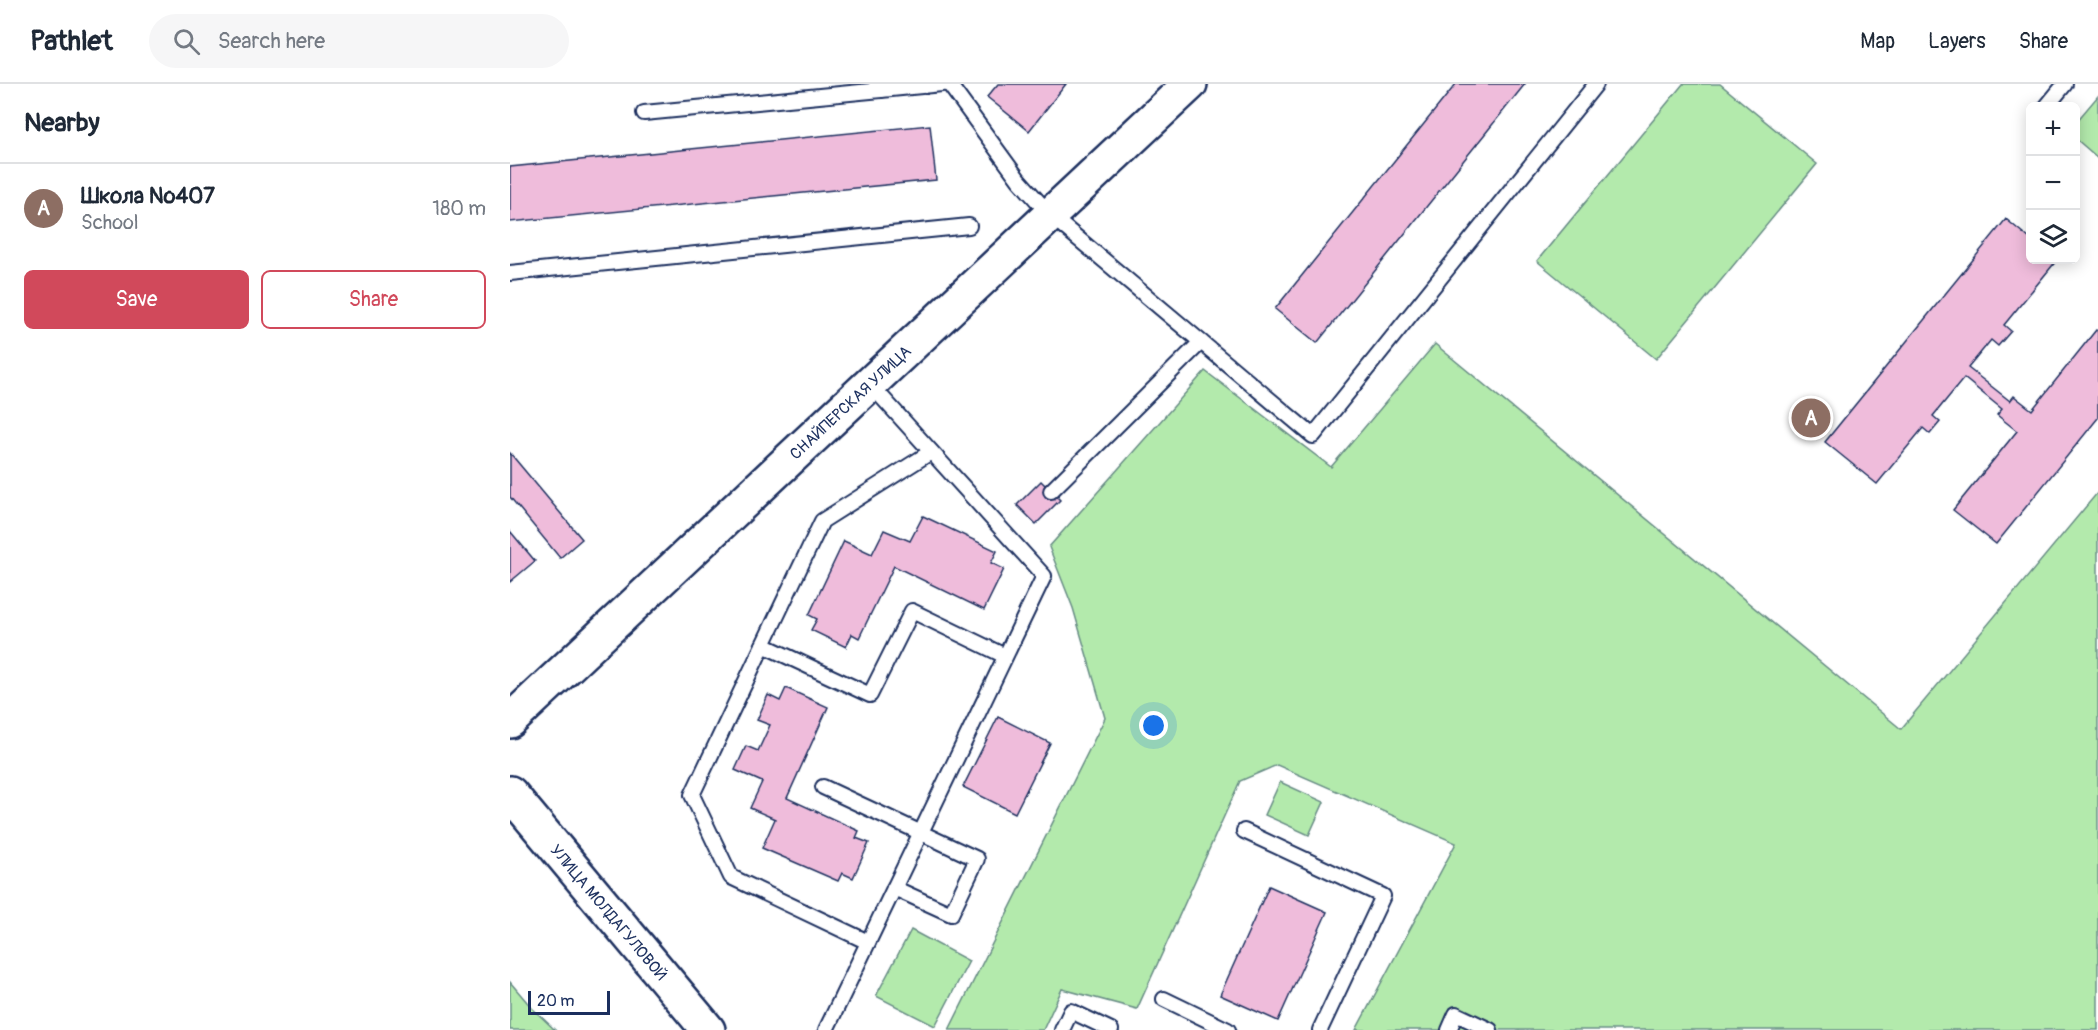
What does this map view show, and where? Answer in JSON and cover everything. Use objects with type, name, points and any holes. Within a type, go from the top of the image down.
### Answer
[{"type":"street","name":"СНАЙПЕРСКАЯ УЛИЦА","points":[[510,721],[1190,84]]},
{"type":"street","name":"УЛИЦА МОЛДАГУЛОВОЙ","points":[[510,793],[708,1030]]},
{"type":"lane","points":[[644,113],[878,87],[942,84]]},
{"type":"lane","points":[[949,84],[1019,180],[1050,215],[1313,436],[1596,84]]},
{"type":"lane","points":[[2050,102],[2065,84]]},
{"type":"lane","points":[[510,273],[969,226]]},
{"type":"lane","points":[[1051,490],[1201,342]]},
{"type":"lane","points":[[826,1030],[1044,576],[870,384]]},
{"type":"lane","points":[[868,942],[731,877],[692,795],[822,521],[931,452]]},
{"type":"lane","points":[[763,645],[870,695],[912,611],[1005,656]]},
{"type":"lane","points":[[824,787],[977,859],[951,914],[894,888]]},
{"type":"lane","points":[[1244,831],[1383,896],[1320,1030]]},
{"type":"lane","points":[[1164,999],[1228,1030]]},
{"type":"lane","points":[[1062,1030],[1071,1011],[1111,1030]]},
{"type":"lane","points":[[1449,1030],[1456,1014],[1490,1030]]},
{"type":"green space","points":[[1683,84],[1720,84],[1817,164],[1656,359],[1537,261]]},
{"type":"green space","points":[[2098,96],[2098,158],[2080,142],[2080,117]]},
{"type":"green space","points":[[1435,344],[1901,729],[2098,492],[2098,1030],[1356,1030],[1456,843],[1277,765],[1240,781],[1137,1009],[1062,989],[1043,1030],[949,1030],[1105,718],[1073,608],[1049,547],[1205,371],[1331,467]]},
{"type":"green space","points":[[1280,782],[1324,802],[1309,835],[1265,815]]},
{"type":"green space","points":[[911,930],[969,961],[935,1026],[876,996]]},
{"type":"green space","points":[[510,982],[532,1008],[555,1030],[510,1030]]},
{"type":"building","points":[[998,84],[1066,84],[1029,131],[987,97]]},
{"type":"building","points":[[1456,84],[1525,84],[1317,343],[1275,309]]},
{"type":"building","points":[[930,125],[936,180],[510,222],[510,167]]},
{"type":"building","points":[[2006,219],[2026,236],[2026,264],[2054,264],[2004,325],[2011,331],[1998,346],[1991,340],[1968,368],[2010,401],[2014,396],[2032,410],[2096,330],[2098,331],[2098,418],[1996,544],[1953,510],[2017,431],[1997,415],[2002,409],[1964,378],[1933,416],[1940,422],[1930,434],[1923,428],[1877,484],[1825,442]]},
{"type":"building","points":[[510,453],[582,539],[560,558],[510,497]]},
{"type":"building","points":[[1041,481],[1060,500],[1036,524],[1017,505]]},
{"type":"building","points":[[923,516],[997,551],[991,563],[1004,569],[984,610],[894,566],[859,638],[852,634],[846,647],[811,630],[817,619],[809,615],[844,541],[872,554],[884,530],[910,541]]},
{"type":"building","points":[[510,531],[535,561],[510,582]]},
{"type":"building","points":[[786,688],[828,707],[787,798],[859,831],[856,838],[869,843],[853,878],[842,873],[838,881],[762,848],[775,819],[750,808],[762,782],[735,770],[746,746],[758,751],[770,725],[757,720],[768,695],[780,701]]},
{"type":"building","points":[[998,717],[1050,743],[1015,813],[963,787]]},
{"type":"building","points":[[1269,886],[1327,912],[1278,1021],[1220,995]]},
{"type":"place","name":"Школа №407","points":[[1811,418]]}]
